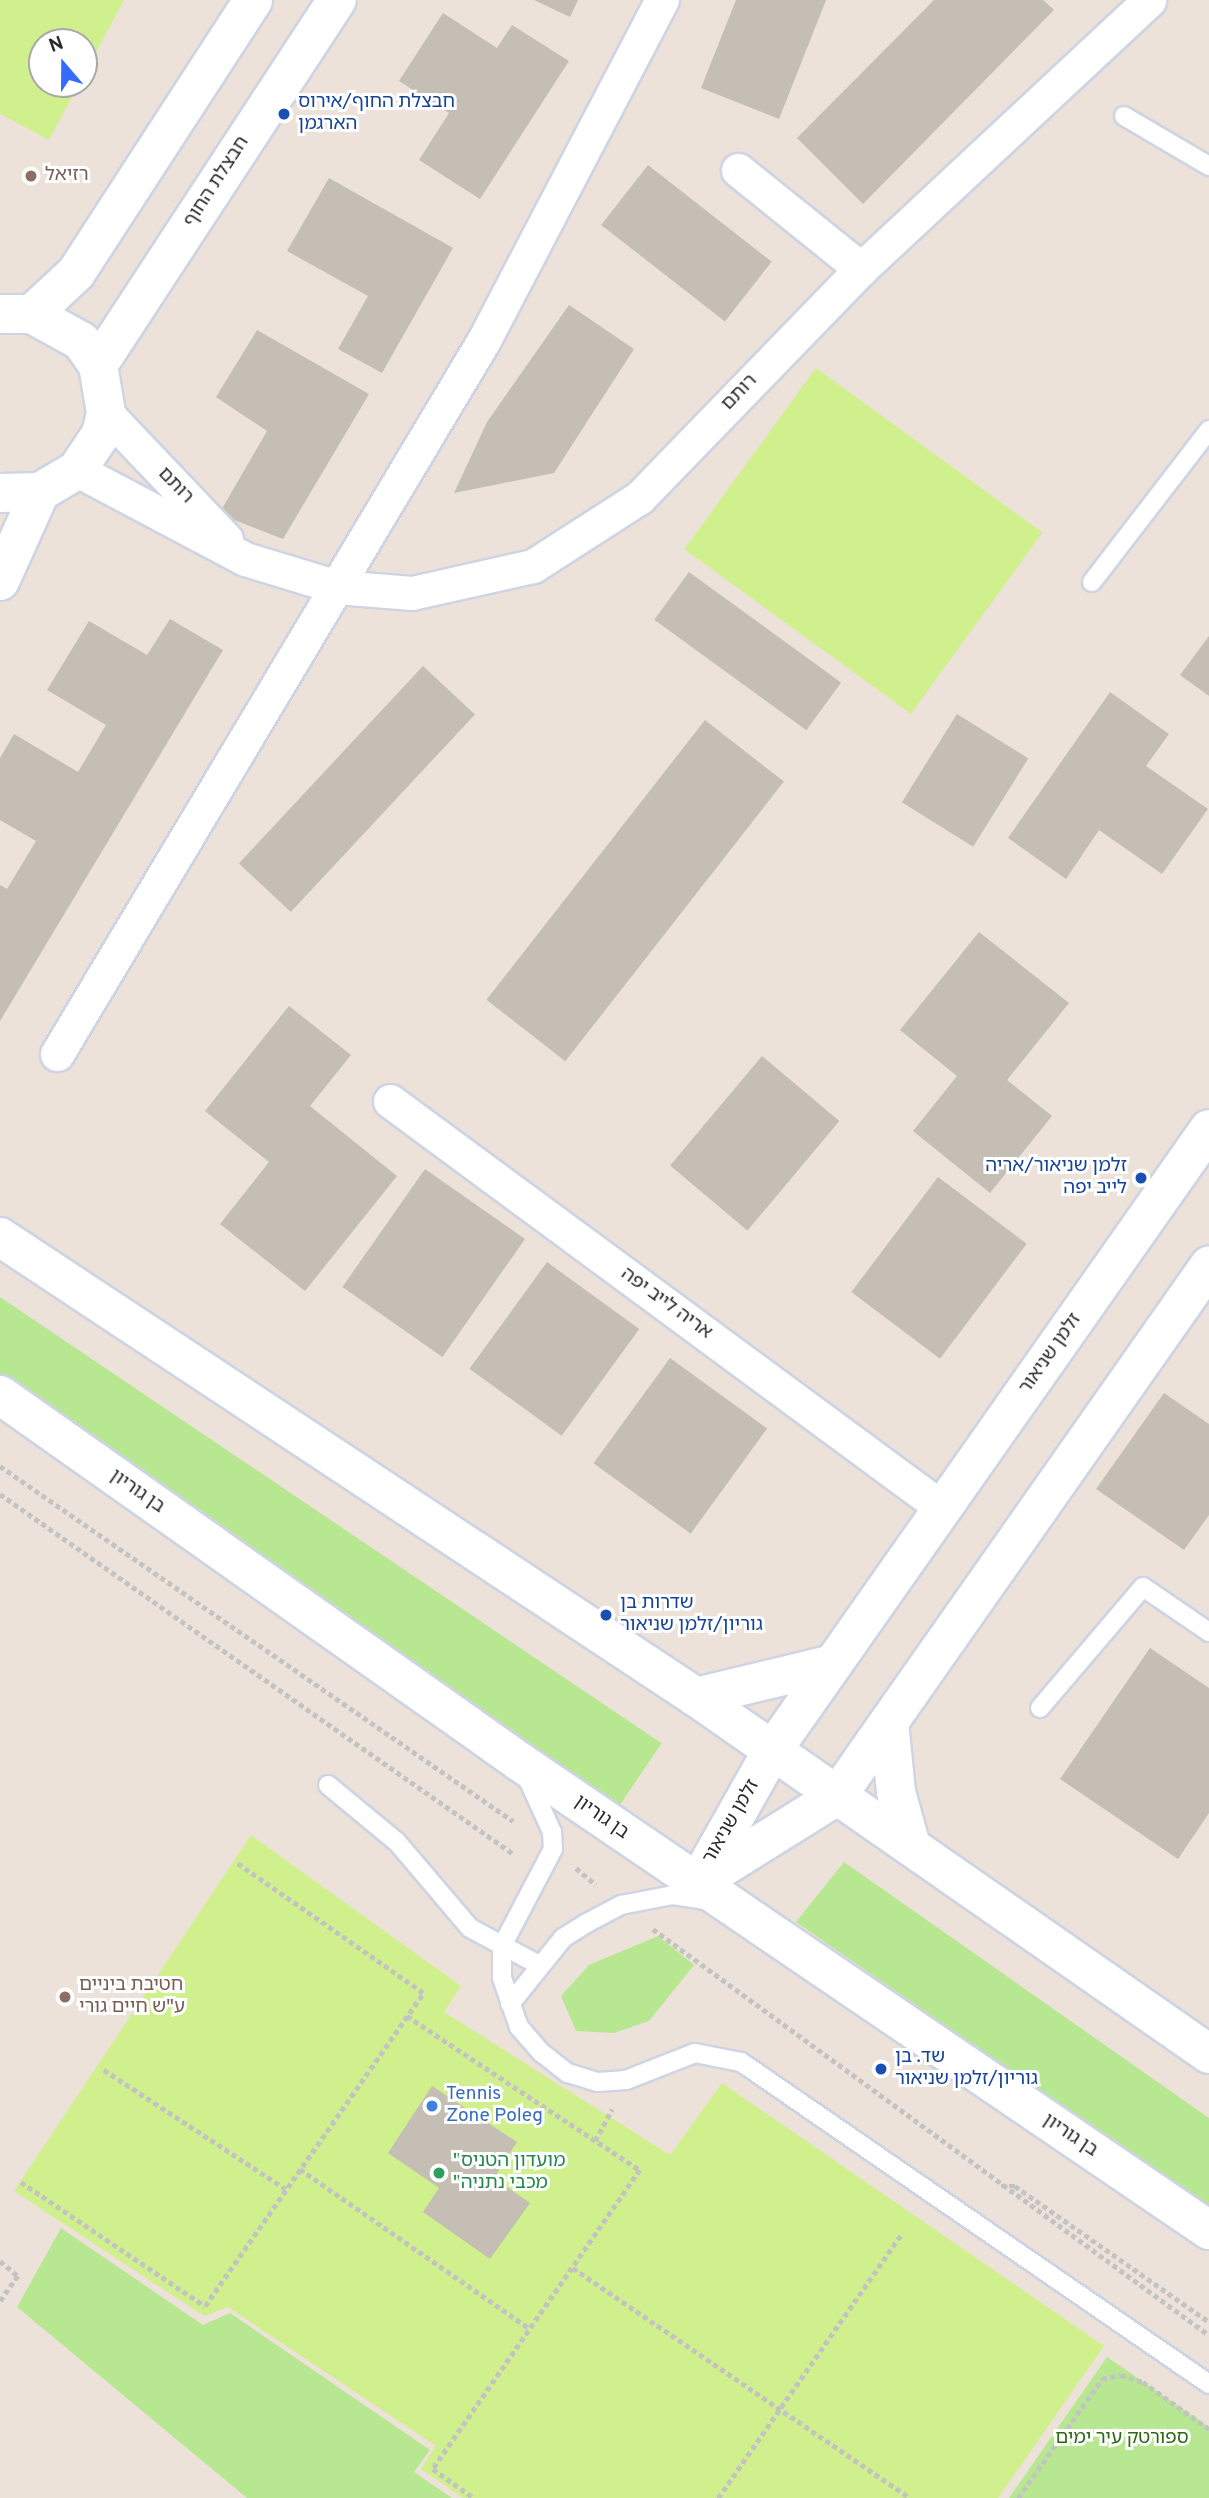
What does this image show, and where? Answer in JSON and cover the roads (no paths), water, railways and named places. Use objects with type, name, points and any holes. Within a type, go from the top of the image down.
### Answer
[{"type":"main road","points":[[16,314],[76,273],[253,0]]},
{"type":"main road","name":"חבצלת החוף","points":[[98,365],[337,0]]},
{"type":"main road","points":[[0,493],[40,492],[77,470],[101,434],[106,413],[98,365],[59,324],[16,314]]},
{"type":"main road","points":[[0,581],[40,492]]},
{"type":"main road","name":"זלמן שניאור","points":[[711,1893],[772,1751],[1209,1129]]},
{"type":"main road","points":[[0,1237],[696,1697],[1209,2054]]},
{"type":"main road","name":"זלמן שניאור","points":[[711,1893],[838,1796],[1209,1266]]},
{"type":"main road","name":"בן גוריון","points":[[0,1395],[520,1762],[1209,2230]]},
{"type":"main road","points":[[696,1697],[833,1664]]},
{"type":"main road","points":[[889,1722],[896,1792],[911,1846]]},
{"type":"street","points":[[57,1054],[484,340],[662,0]]},
{"type":"street","name":"רותם","points":[[77,470],[245,559],[337,587],[412,593],[533,566],[640,497],[861,269],[1133,5]]},
{"type":"street","points":[[738,170],[861,269]]},
{"type":"street","name":"רותם","points":[[106,413],[245,559]]},
{"type":"street","name":"אריה לייב יפה","points":[[390,1101],[942,1508]]},
{"type":"lane","points":[[1124,116],[1209,166]]},
{"type":"lane","points":[[1092,582],[1209,430]]},
{"type":"lane","points":[[1040,1708],[1143,1587],[1209,1632]]},
{"type":"lane","points":[[520,1762],[552,1832],[542,1874],[502,1946],[510,2004],[542,2053],[568,2073],[598,2082],[626,2080],[695,2053],[741,2062],[1209,2384]]},
{"type":"lane","points":[[328,1785],[397,1842],[470,1928],[539,1965]]},
{"type":"lane","points":[[510,2004],[562,1938],[621,1905],[673,1895],[711,1893]]},
{"type":"place","name":"חבצלת החוף/אירוס הארגמן","points":[[284,114]]},
{"type":"place","name":"רזיאל","points":[[31,176]]},
{"type":"place","name":"זלמן שניאור/אריה לייב יפה","points":[[1141,1178]]},
{"type":"place","name":"שדרות בן גוריון/זלמן שניאור","points":[[606,1615]]},
{"type":"place","name":"חטיבת ביניים ע\"ש חיים גורי","points":[[65,1997]]},
{"type":"place","name":"שד. בן גוריון/זלמן שניאור","points":[[881,2069]]},
{"type":"place","name":"Tennis Zone Poleg","points":[[432,2106]]},
{"type":"place","name":"\"מועדון הטניס \"מכבי נתניה","points":[[439,2173]]},
{"type":"park label","name":"ספורטק עיר ימים","points":[[1122,2439]]}]
